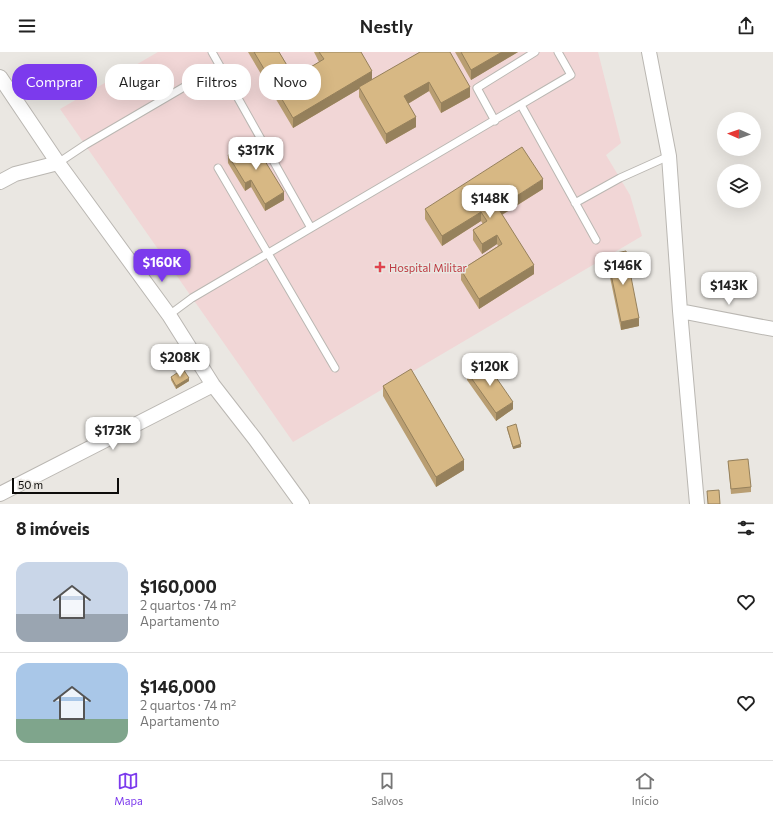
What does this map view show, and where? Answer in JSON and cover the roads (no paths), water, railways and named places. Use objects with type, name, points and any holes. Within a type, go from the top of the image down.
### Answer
[{"type":"street","points":[[649,52],[669,156],[680,311],[697,504]]},
{"type":"street","points":[[0,77],[58,163],[169,315],[213,385],[255,439],[302,504]]},
{"type":"street","points":[[0,182],[15,174],[58,163]]},
{"type":"street","points":[[680,311],[773,329]]},
{"type":"street","points":[[0,494],[213,385]]},
{"type":"lane","points":[[212,52],[219,64]]},
{"type":"lane","points":[[495,120],[477,88],[535,52]]},
{"type":"lane","points":[[169,315],[192,298],[571,75],[558,52]]},
{"type":"lane","points":[[58,163],[85,145],[182,88]]},
{"type":"lane","points":[[239,100],[311,228]]},
{"type":"lane","points":[[521,105],[596,240]]},
{"type":"lane","points":[[575,203],[620,178],[669,156]]},
{"type":"lane","points":[[218,168],[335,368]]},
{"type":"place","name":"Hospital Militar","points":[[380,267]]}]
